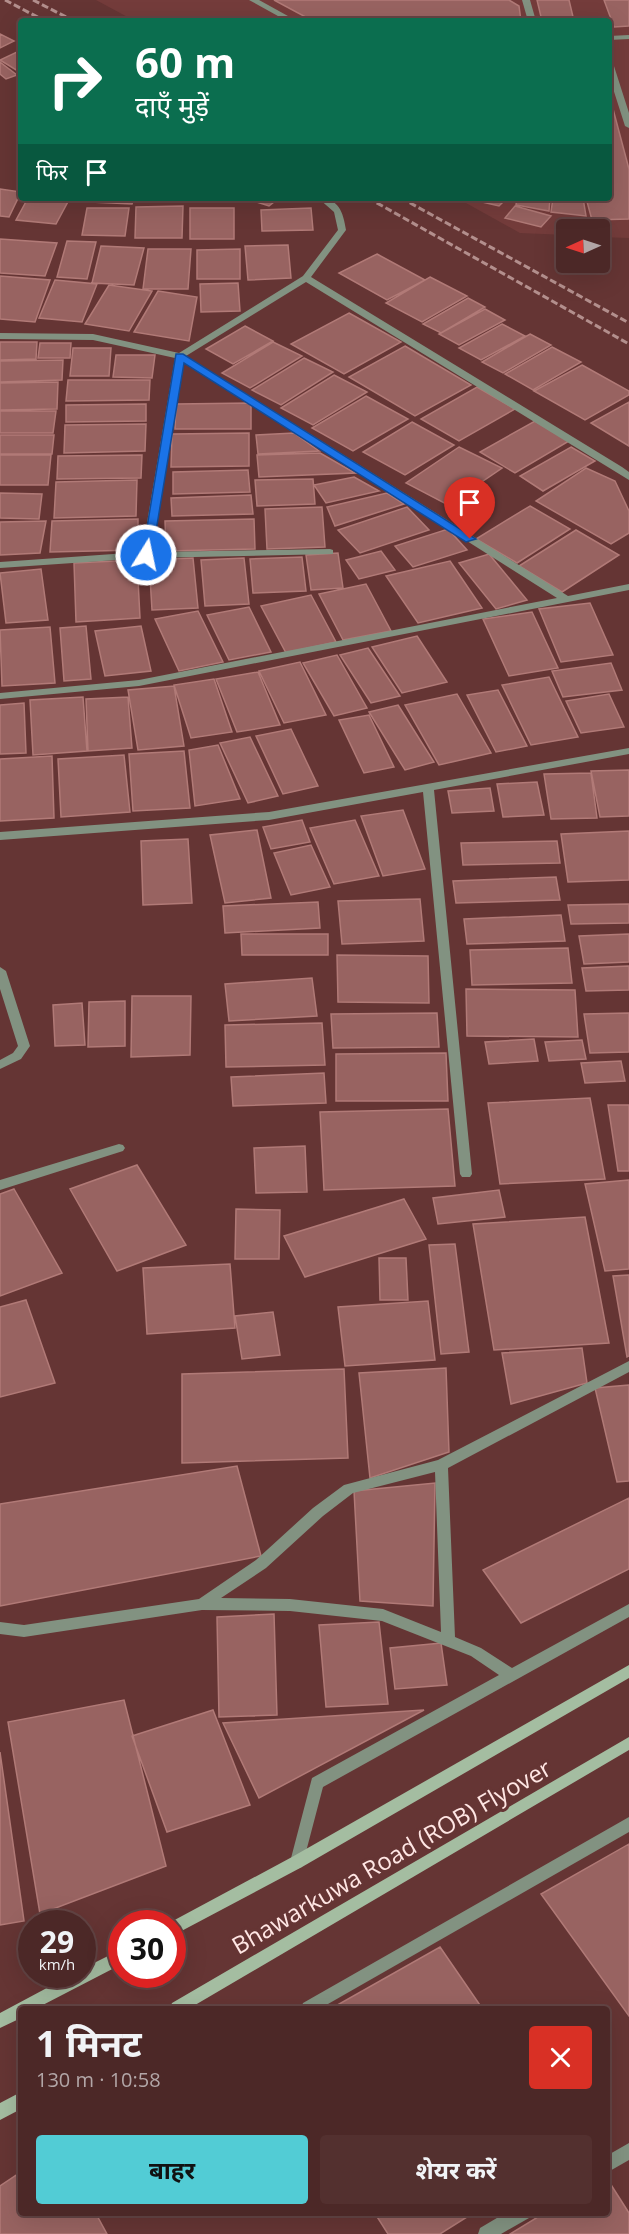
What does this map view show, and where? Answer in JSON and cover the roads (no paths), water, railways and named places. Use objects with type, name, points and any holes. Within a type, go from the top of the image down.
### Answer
[{"type":"main road","name":"Bhawarkuwa Road (ROB) Flyover","points":[[186,1921],[297,1862],[629,1671]]},
{"type":"main road","name":"Bhawarkuwa Road (ROB) Flyover","points":[[180,2006],[629,1743]]},
{"type":"main road","points":[[28,2006],[108,1963]]},
{"type":"main road","points":[[0,2021],[18,2011]]},
{"type":"main road","points":[[0,2112],[18,2102]]},
{"type":"street","points":[[253,0],[286,18]]},
{"type":"street","points":[[526,0],[531,18]]},
{"type":"street","points":[[612,38],[629,37]]},
{"type":"street","points":[[612,72],[629,126]]},
{"type":"street","points":[[146,555],[180,356],[306,278],[342,230],[339,211],[326,201]]},
{"type":"street","points":[[306,278],[629,477]]},
{"type":"street","points":[[0,336],[93,337],[180,356],[567,600]]},
{"type":"street","points":[[0,565],[146,555],[330,552]]},
{"type":"street","points":[[0,696],[139,683],[629,587]]},
{"type":"street","points":[[0,837],[269,816],[629,751]]},
{"type":"street","points":[[428,786],[466,1174]]},
{"type":"street","points":[[0,971],[24,1046],[17,1056],[0,1065]]},
{"type":"street","points":[[0,1185],[119,1148]]},
{"type":"street","points":[[202,1604],[261,1564],[318,1512],[349,1489],[441,1465],[629,1366]]},
{"type":"street","points":[[441,1465],[448,1639]]},
{"type":"street","points":[[0,1628],[24,1631],[202,1604],[290,1605],[383,1616],[448,1639],[476,1652],[512,1676]]},
{"type":"street","points":[[297,1862],[316,1783],[629,1610]]},
{"type":"street","points":[[311,2006],[629,1824]]},
{"type":"street","points":[[610,2163],[629,2151]]},
{"type":"street","points":[[486,2234],[516,2216]]},
{"type":"railway","points":[[5,0],[39,18]]},
{"type":"railway","points":[[33,0],[68,18]]},
{"type":"railway","points":[[373,201],[629,344]]},
{"type":"railway","points":[[406,201],[629,323]]}]
